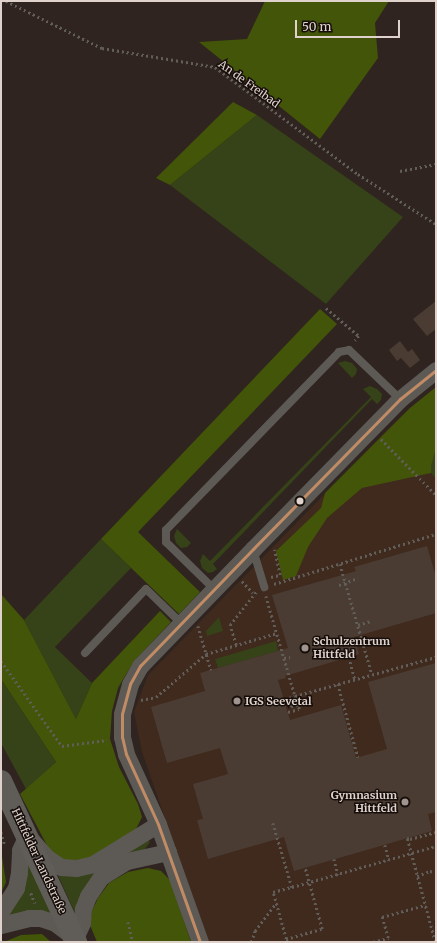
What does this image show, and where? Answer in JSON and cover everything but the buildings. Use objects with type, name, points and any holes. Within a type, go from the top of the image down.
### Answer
[{"type":"main road","name":"Hittfelder Landstraße","points":[[1,781],[76,940]]},
{"type":"street","points":[[200,942],[158,824],[126,754],[120,727],[124,700],[130,684],[140,666],[214,589],[400,399],[436,370]]},
{"type":"street","points":[[1,911],[16,888],[19,872],[20,850],[27,835],[46,857],[61,867],[76,868],[93,864],[158,824]]},
{"type":"street","points":[[1,925],[29,918],[40,918],[55,923],[76,940],[82,923],[88,896],[101,877],[127,861],[168,852]]},
{"type":"lane","points":[[214,589],[166,542],[166,530],[339,352],[349,350],[400,399]]},
{"type":"lane","points":[[253,549],[263,583]]},
{"type":"lane","points":[[85,653],[146,589],[181,623]]},
{"type":"path","name":"An de Freibad","points":[[6,1],[102,48],[215,67],[358,174],[436,224]]},
{"type":"path","points":[[400,171],[436,164]]},
{"type":"path","points":[[326,308],[359,336],[349,350]]},
{"type":"path","points":[[378,435],[436,495]]},
{"type":"path","points":[[263,583],[340,564],[436,534]]},
{"type":"path","points":[[236,645],[230,625],[253,593],[263,583],[280,574],[274,550]]},
{"type":"path","points":[[340,564],[372,674]]},
{"type":"path","points":[[339,585],[358,578]]},
{"type":"path","points":[[243,583],[253,593]]},
{"type":"path","points":[[263,583],[284,658],[286,672],[295,696]]},
{"type":"path","points":[[358,625],[370,621]]},
{"type":"path","points":[[198,626],[211,670]]},
{"type":"path","points":[[124,700],[144,700],[156,697],[206,654],[277,633]]},
{"type":"path","points":[[284,658],[290,656]]},
{"type":"path","points":[[349,657],[355,680]]},
{"type":"path","points":[[288,712],[299,709],[298,705],[291,707],[289,698],[436,657]]},
{"type":"path","points":[[1,661],[62,746],[122,737]]},
{"type":"path","points":[[338,684],[358,757]]},
{"type":"path","points":[[273,823],[292,887]]},
{"type":"path","points":[[435,942],[407,838],[410,839],[436,832]]},
{"type":"path","points":[[385,845],[389,860]]},
{"type":"path","points":[[305,868],[309,882],[322,929],[287,940],[273,892],[292,887],[309,882],[411,854],[436,846]]},
{"type":"path","points":[[334,859],[338,874]]},
{"type":"path","points":[[417,876],[430,871],[436,872]]},
{"type":"path","points":[[28,887],[37,906]]},
{"type":"path","points":[[251,942],[255,931],[276,903]]},
{"type":"path","points":[[372,942],[388,938],[382,917],[425,905]]},
{"type":"path","points":[[128,922],[133,942]]},
{"type":"shaded area","name":"Schulzentrum Hittfeld","points":[[436,387],[436,920],[434,921],[436,942],[208,942],[142,752],[134,712],[148,675],[388,429],[410,408]]},
{"type":"green space","points":[[265,1],[389,1],[375,23],[378,58],[320,139],[199,42],[247,39]]},
{"type":"green space","points":[[233,102],[257,115],[170,185],[156,178]]},
{"type":"green space","points":[[257,115],[403,217],[326,304],[170,185]]},
{"type":"green space","points":[[320,309],[337,324],[138,532],[200,592],[179,614],[101,539]]},
{"type":"green space","points":[[345,361],[352,363],[357,369],[356,374],[352,378],[338,363]]},
{"type":"green space","points":[[370,386],[377,389],[382,394],[381,400],[377,404],[372,399],[213,564],[217,569],[208,573],[202,568],[200,561],[203,554],[210,561],[371,397],[363,389]]},
{"type":"green space","points":[[436,387],[436,448],[431,466],[431,473],[362,488],[327,518],[308,547],[296,576],[283,580],[276,551],[321,508],[325,493],[410,408]]},
{"type":"green space","points":[[435,448],[436,479],[431,473],[430,466]]},
{"type":"green space","points":[[177,529],[191,543],[187,547],[181,548],[176,543],[174,536]]},
{"type":"green space","points":[[101,539],[131,568],[55,647],[92,683],[76,719],[24,620]]},
{"type":"green space","points":[[1,594],[24,620],[76,719],[92,683],[160,611],[171,622],[134,661],[118,688],[112,711],[110,739],[119,767],[138,804],[142,817],[136,829],[91,858],[62,862],[51,853],[20,794],[56,762],[1,679]]},
{"type":"green space","points":[[219,617],[223,631],[207,636],[206,631]]},
{"type":"green space","points":[[276,641],[278,651],[218,668],[215,659]]},
{"type":"green space","points":[[1,679],[56,762],[26,789],[1,743]]},
{"type":"green space","points":[[147,840],[150,842],[145,849],[111,862],[75,913],[56,871]]},
{"type":"green space","points":[[1,850],[6,882],[1,893]]},
{"type":"green space","points":[[28,859],[55,915],[3,918]]},
{"type":"green space","points":[[148,868],[161,871],[170,880],[191,942],[97,942],[90,925],[92,911],[98,898],[109,883],[128,872]]},
{"type":"green space","points":[[42,934],[51,942],[4,942],[21,935]]},
{"type":"transit line","points":[[200,942],[158,824],[126,754],[122,737],[122,714],[130,684],[140,666],[253,549],[400,399],[436,370]]},
{"type":"place","name":"Schulzentrum Hittfeld","points":[[305,648]]},
{"type":"place","name":"IGS Seevetal","points":[[237,701]]},
{"type":"place","name":"Gymnasium Hittfeld","points":[[405,802]]}]
